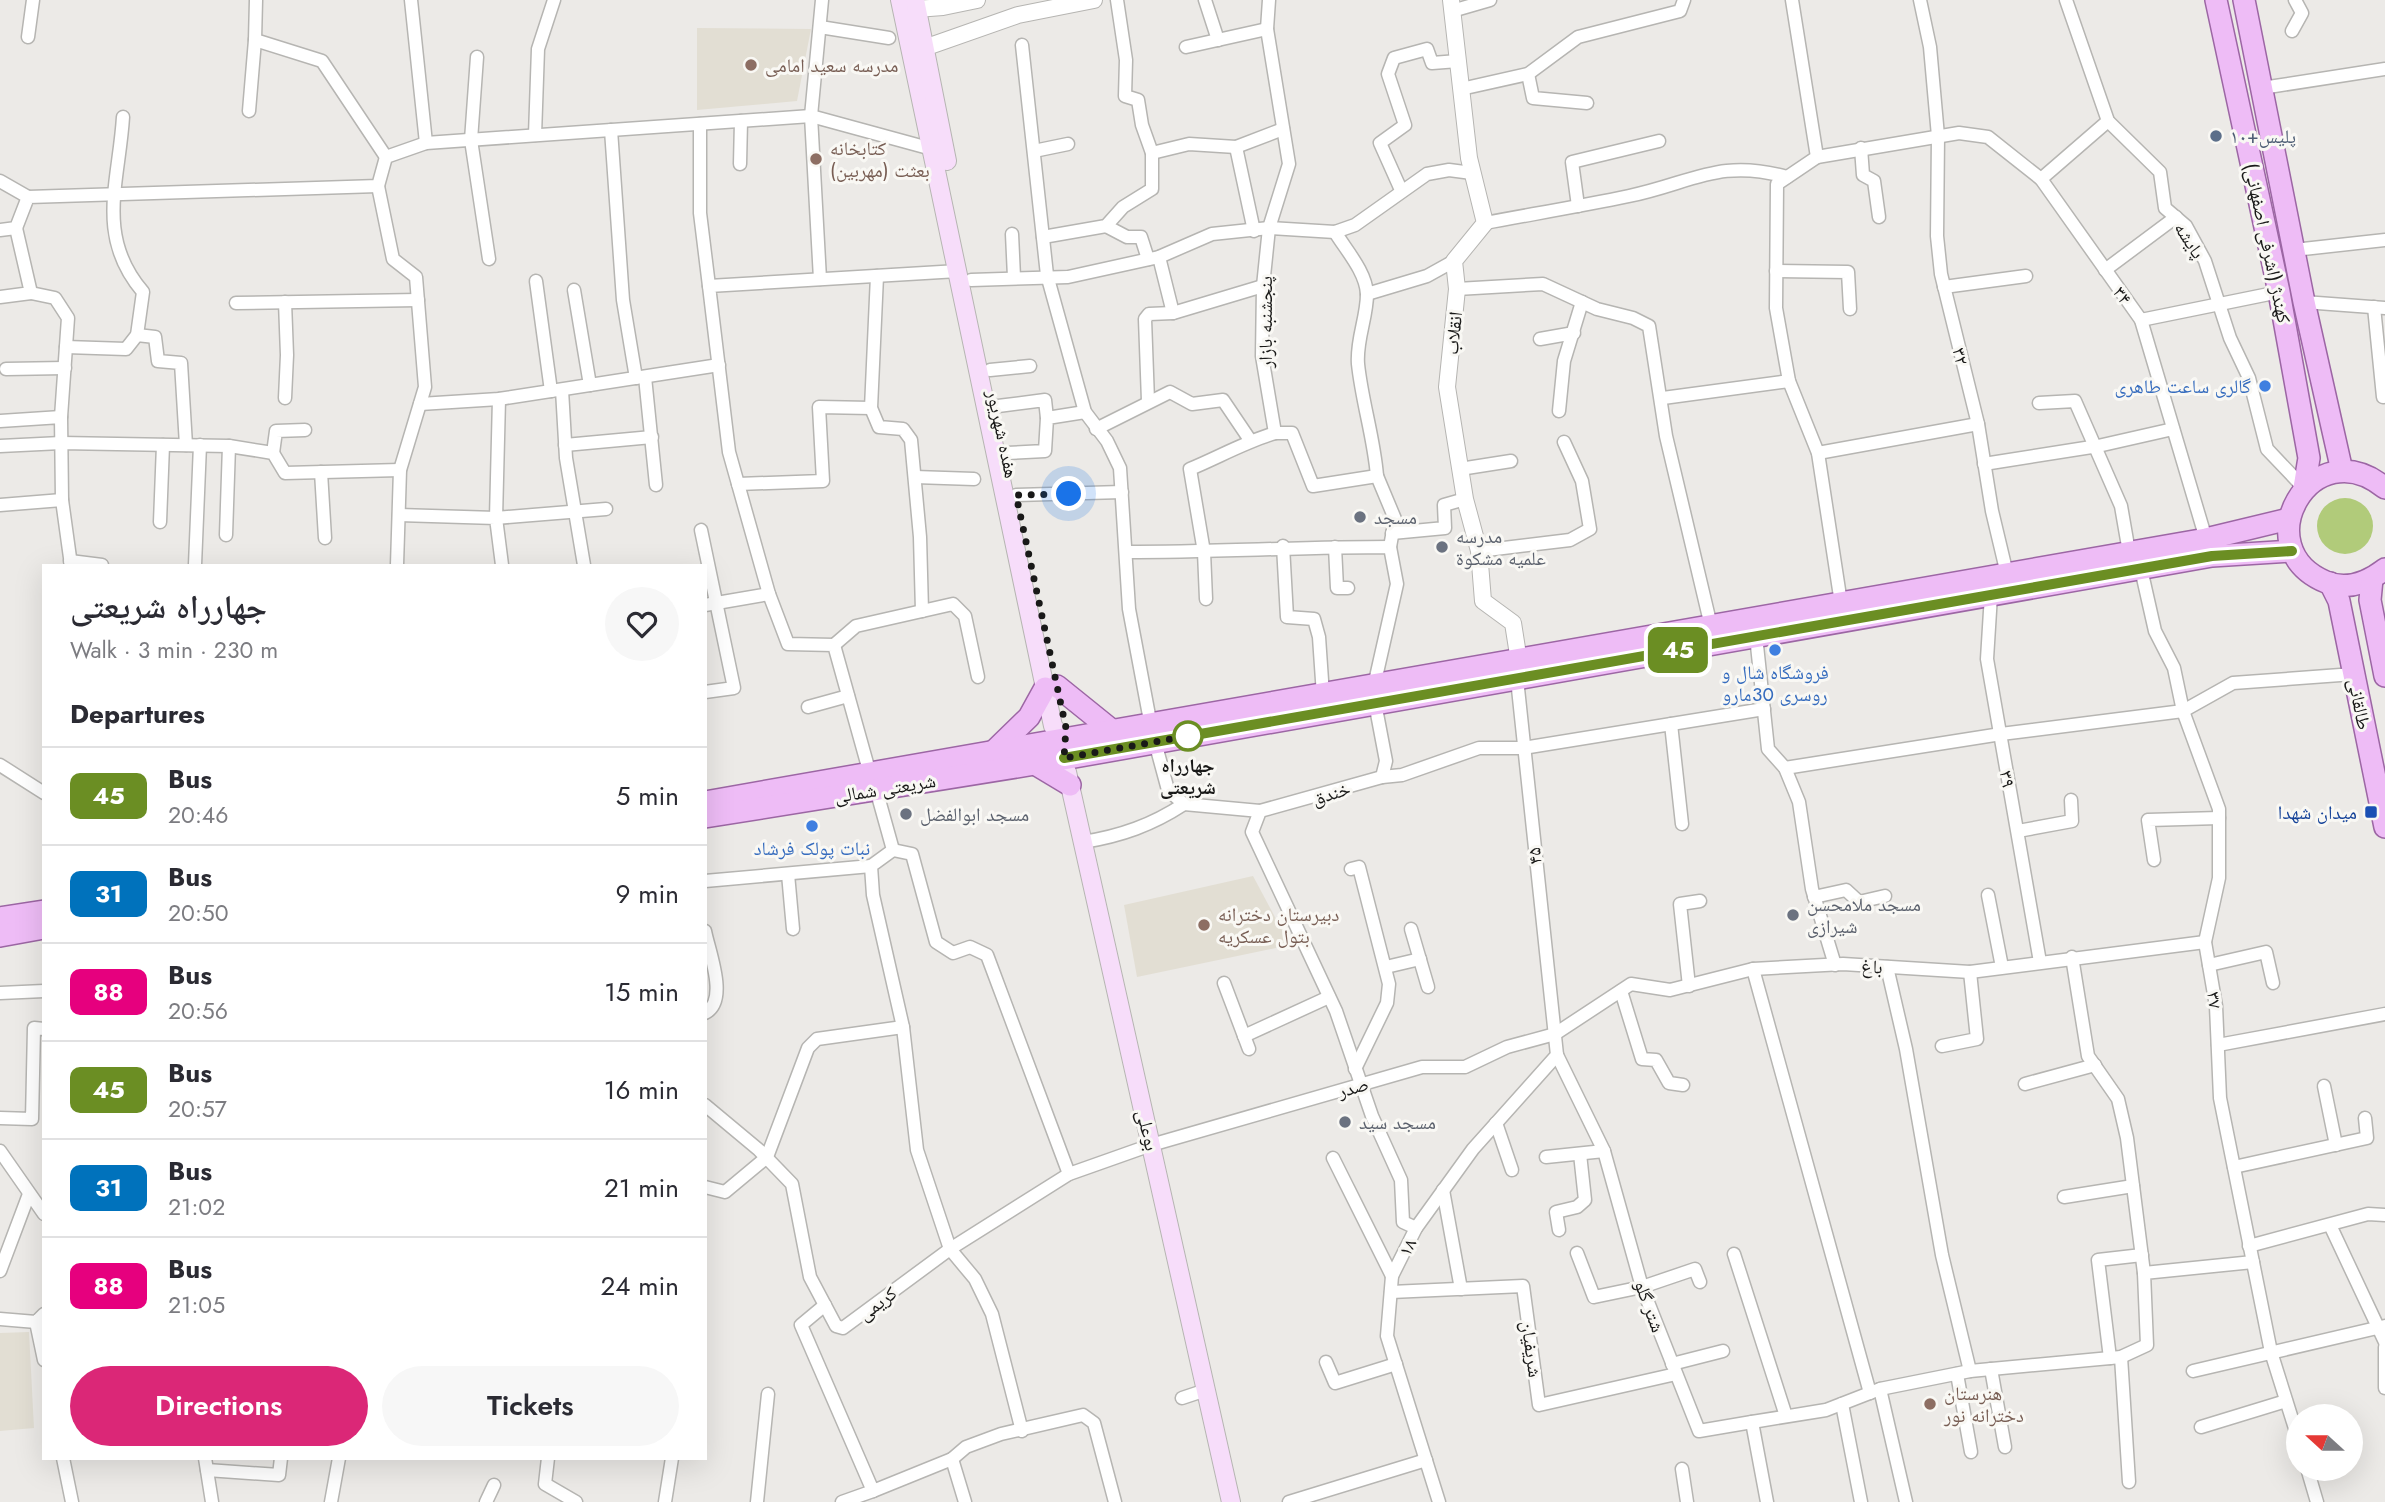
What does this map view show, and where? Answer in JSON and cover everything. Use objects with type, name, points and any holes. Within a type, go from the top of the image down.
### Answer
[{"type":"main road","name":"هفده شهریور","points":[[900,0],[932,149],[990,370],[1051,687],[1053,726],[1064,749]]},
{"type":"main road","name":"کهندژ (اشرفی اصفهانی)","points":[[2216,0],[2279,292],[2309,458],[2304,488]]},
{"type":"main road","name":"کهندژ (اشرفی اصفهانی)","points":[[2244,0],[2304,302],[2340,462]]},
{"type":"main road","name":"هفده شهریور","points":[[916,4],[965,276],[1051,687]]},
{"type":"main road","points":[[2309,458],[2340,462],[2385,488]]},
{"type":"main road","points":[[2340,462],[2304,488],[2294,502],[2288,519],[2292,551],[2308,571],[2330,583],[2344,586],[2378,574]]},
{"type":"main road","points":[[1064,749],[1518,670],[1756,636],[1991,595],[2135,561],[2206,539],[2288,519]]},
{"type":"main road","points":[[1518,670],[1711,626],[2007,574],[2254,551],[2292,551]]},
{"type":"main road","name":"طالقانی","points":[[2378,574],[2370,600],[2385,676]]},
{"type":"main road","name":"طالقانی","points":[[2330,583],[2339,601],[2385,827]]},
{"type":"main road","points":[[993,752],[1029,717],[1051,687],[1114,732]]},
{"type":"main road","points":[[1064,749],[1114,732],[1153,734],[1322,695],[1374,695]]},
{"type":"main road","name":"شریعتی شمالی","points":[[707,817],[993,752],[1064,749]]},
{"type":"main road","name":"شریعتی شمالی","points":[[707,802],[1035,764],[1064,749]]},
{"type":"main road","name":"بوعلی","points":[[1064,749],[1231,1502]]},
{"type":"main road","points":[[1035,764],[1070,785]]},
{"type":"main road","points":[[0,918],[42,911]]},
{"type":"main road","points":[[0,936],[42,928]]},
{"type":"street","points":[[28,37],[33,0]]},
{"type":"street","points":[[249,111],[256,0]]},
{"type":"street","points":[[411,0],[426,143]]},
{"type":"street","points":[[535,135],[538,49],[554,0]]},
{"type":"street","points":[[820,279],[811,116],[822,0]]},
{"type":"street","points":[[924,48],[1018,15],[1094,0]]},
{"type":"street","points":[[1043,237],[1106,226],[1123,207],[1152,189],[1152,153],[1142,125],[1138,100],[1125,96],[1126,60],[1117,0]]},
{"type":"street","points":[[1205,0],[1218,40]]},
{"type":"street","points":[[1485,223],[1472,173],[1452,5],[1490,0]]},
{"type":"street","points":[[1461,89],[1528,75],[1578,37],[1680,10],[1684,0]]},
{"type":"street","points":[[1792,0],[1816,157],[1777,184],[1776,308],[1789,381],[1818,453],[1841,603]]},
{"type":"street","name":"۳۲","points":[[1920,0],[1930,47],[1938,136],[1937,236],[1944,287],[1978,424],[2007,574]]},
{"type":"street","name":"پایشه","points":[[2066,0],[2108,121],[2160,172],[2165,208],[2186,226],[2205,261],[2219,305],[2249,378],[2266,449],[2304,488]]},
{"type":"street","points":[[2291,31],[2302,13],[2295,0]]},
{"type":"street","points":[[916,4],[973,1],[974,29]]},
{"type":"street","name":"پنجشنبه بازار","points":[[1272,1],[1267,29],[1289,164],[1269,228],[1263,286],[1262,356],[1275,433]]},
{"type":"street","points":[[820,27],[889,38]]},
{"type":"street","points":[[1186,47],[1267,29]]},
{"type":"street","points":[[255,40],[322,61],[386,157],[378,186],[393,259],[416,277],[425,387],[400,470],[397,564]]},
{"type":"street","points":[[1022,45],[1047,275],[1085,412],[1107,441],[1120,468],[1129,609],[1153,734],[1168,790],[1184,804],[1260,811],[1252,832],[1329,997],[1360,1085],[1401,1180],[1403,1222],[1416,1228]]},
{"type":"street","points":[[1401,190],[1380,143],[1405,125],[1388,74],[1394,58],[1427,49],[1432,63],[1458,61]]},
{"type":"street","points":[[477,57],[471,140],[489,259]]},
{"type":"street","points":[[2262,88],[2385,69]]},
{"type":"street","points":[[1528,75],[1533,98],[1587,103]]},
{"type":"street","points":[[386,157],[426,143],[811,116],[932,149]]},
{"type":"street","points":[[66,347],[126,349],[137,335],[143,292],[130,276],[117,249],[112,195],[120,159],[123,117]]},
{"type":"street","points":[[740,164],[741,121]]},
{"type":"street","points":[[2041,179],[2108,121]]},
{"type":"street","points":[[700,124],[700,213],[729,452],[769,594],[788,644],[834,645],[856,626],[953,604],[965,616],[978,677]]},
{"type":"street","points":[[1152,153],[1189,144],[1236,147],[1283,129]]},
{"type":"street","points":[[611,130],[623,300],[652,436],[656,485]]},
{"type":"street","name":"۳۴","points":[[1816,157],[1959,133],[1987,137],[2041,179],[2141,320],[2206,539]]},
{"type":"street","points":[[1578,206],[1572,162],[1659,141]]},
{"type":"street","points":[[1034,151],[1068,144]]},
{"type":"street","points":[[1236,147],[1254,231]]},
{"type":"street","points":[[1861,148],[1863,175],[1874,181],[1879,217]]},
{"type":"street","points":[[1367,294],[1427,276],[1454,261],[1485,223],[1633,195],[1716,171],[1757,169],[1787,177]]},
{"type":"street","points":[[709,286],[877,276],[1068,276],[1153,258],[1212,234],[1269,228],[1335,232],[1354,225],[1427,174],[1449,170],[1472,173]]},
{"type":"street","points":[[0,181],[28,197],[378,186]]},
{"type":"street","points":[[28,197],[16,228],[31,293]]},
{"type":"street","points":[[2105,270],[2176,217]]},
{"type":"street","points":[[1106,226],[1126,237],[1141,237],[1153,258],[1173,313]]},
{"type":"street","points":[[0,230],[16,228]]},
{"type":"street","points":[[1335,232],[1361,274],[1367,294],[1359,335],[1358,363],[1375,447],[1377,476],[1395,519],[1390,547],[1397,584],[1374,695],[1386,761],[1382,777]]},
{"type":"street","points":[[1012,234],[1014,277]]},
{"type":"street","points":[[2294,250],[2385,240]]},
{"type":"street","name":"انقلاب","points":[[1454,261],[1457,289],[1447,387],[1465,499],[1479,551],[1483,601],[1513,623],[1518,670]]},
{"type":"street","points":[[1776,271],[1849,272],[1850,309]]},
{"type":"street","points":[[877,276],[871,408],[878,427],[903,429],[911,440],[922,611]]},
{"type":"street","points":[[1944,287],[2026,276]]},
{"type":"street","points":[[536,281],[565,445],[573,514],[584,564]]},
{"type":"street","points":[[1457,289],[1543,284],[1582,302],[1649,326],[1653,358],[1663,398],[1666,436],[1711,626]]},
{"type":"street","points":[[1148,401],[1145,318],[1149,314],[1173,313],[1263,286]]},
{"type":"street","points":[[574,290],[590,385]]},
{"type":"street","points":[[2141,320],[2279,292]]},
{"type":"street","points":[[0,297],[31,293],[55,298],[68,318],[61,443],[62,500],[71,563]]},
{"type":"street","points":[[236,303],[418,300]]},
{"type":"street","points":[[285,302],[285,398]]},
{"type":"street","points":[[1559,411],[1564,362],[1582,302]]},
{"type":"street","points":[[2304,302],[2380,308],[2383,397]]},
{"type":"street","points":[[1540,339],[1574,333]]},
{"type":"street","points":[[137,335],[155,337],[158,361],[181,363],[193,445],[195,564]]},
{"type":"street","points":[[420,404],[499,400],[719,365]]},
{"type":"street","points":[[990,370],[1030,366]]},
{"type":"street","points":[[6,369],[65,368]]},
{"type":"street","points":[[1663,398],[1789,381]]},
{"type":"street","points":[[1096,429],[1170,392],[1192,404],[1223,400],[1250,440]]},
{"type":"street","points":[[499,400],[496,518],[502,564]]},
{"type":"street","points":[[998,407],[1045,400],[1045,451],[1007,453]]},
{"type":"street","name":"۳۷","points":[[2039,403],[2076,401],[2098,446],[2121,506],[2155,631],[2174,668],[2183,711],[2219,809],[2219,878],[2205,942],[2216,1006],[2220,1098],[2271,1352],[2287,1404]]},
{"type":"street","points":[[738,484],[823,481],[818,407],[871,408]]},
{"type":"street","points":[[1046,418],[1085,412]]},
{"type":"street","points":[[0,421],[61,417]]},
{"type":"street","points":[[1818,453],[1978,424]]},
{"type":"street","points":[[1984,464],[2098,446],[2173,429]]},
{"type":"street","points":[[305,430],[276,431],[273,453],[285,473],[400,470]]},
{"type":"street","points":[[1206,599],[1204,552],[1190,469],[1237,450],[1250,440],[1275,433],[1292,433],[1313,486],[1377,476]]},
{"type":"street","points":[[565,445],[652,436]]},
{"type":"street","points":[[1479,551],[1570,540],[1590,529],[1582,481],[1564,442]]},
{"type":"street","points":[[0,446],[61,443],[193,445],[229,446],[273,453]]},
{"type":"street","points":[[160,523],[163,445]]},
{"type":"street","points":[[226,534],[229,446]]},
{"type":"street","points":[[1460,469],[1511,461]]},
{"type":"street","points":[[321,472],[325,538]]},
{"type":"street","points":[[915,477],[974,480]]},
{"type":"street","points":[[1016,495],[1122,492]]},
{"type":"street","points":[[1392,533],[1445,528],[1444,505],[1465,499]]},
{"type":"street","points":[[0,505],[62,500]]},
{"type":"street","points":[[399,516],[496,518],[573,514],[606,509]]},
{"type":"street","points":[[701,530],[706,564]]},
{"type":"street","points":[[1283,547],[1287,617],[1314,619],[1319,637],[1322,695]]},
{"type":"street","points":[[1335,547],[1337,588],[1348,588]]},
{"type":"street","points":[[1126,552],[1390,547]]},
{"type":"street","points":[[707,570],[712,604],[734,688],[707,692]]},
{"type":"street","points":[[712,604],[769,594]]},
{"type":"street","name":"۳۹","points":[[1991,595],[1987,659],[2040,962]]},
{"type":"street","points":[[1756,636],[1768,749],[1785,768],[1799,802],[1814,897],[1835,965]]},
{"type":"street","points":[[834,645],[893,850]]},
{"type":"street","name":"۴۵","points":[[1518,670],[1523,748],[1555,1034]]},
{"type":"street","points":[[1785,768],[2001,734],[2183,711],[2233,683],[2354,674]]},
{"type":"street","points":[[808,707],[848,696]]},
{"type":"street","name":"خندق","points":[[1260,811],[1382,777],[1402,775],[1479,748],[1523,748],[1764,709]]},
{"type":"street","points":[[1671,724],[1682,824]]},
{"type":"street","points":[[0,765],[42,792]]},
{"type":"street","points":[[2018,831],[2072,821],[2071,800]]},
{"type":"street","points":[[1083,842],[1118,836],[1159,821],[1184,804]]},
{"type":"street","points":[[2154,860],[2148,820],[2219,818]]},
{"type":"street","points":[[707,881],[870,866],[893,850],[912,854],[936,942],[953,953],[970,947],[987,955],[1069,1174]]},
{"type":"street","points":[[870,866],[873,895],[903,1027],[917,1150],[950,1249],[975,1279],[992,1314],[1022,1431]]},
{"type":"street","points":[[1350,869],[1359,867],[1389,984],[1387,1003],[1355,1069]]},
{"type":"street","points":[[788,874],[793,929]]},
{"type":"street","points":[[1814,897],[1846,890],[1859,902],[1885,896]]},
{"type":"street","points":[[1988,895],[2002,967]]},
{"type":"street","points":[[1689,986],[1680,904],[1700,901]]},
{"type":"street","points":[[1411,929],[1427,987]]},
{"type":"street","points":[[707,941],[718,997],[713,1009],[707,1012]]},
{"type":"street","name":"باغ","points":[[1555,1034],[1631,984],[1670,990],[1753,969],[1835,965],[1970,972],[2205,942]]},
{"type":"street","points":[[2209,965],[2266,952],[2273,982]]},
{"type":"street","points":[[1767,1502],[1752,1422],[1842,1404],[1875,1391],[1970,1371],[2116,1357],[2147,1345],[2142,1255],[2118,1099],[2088,1056],[2072,957]]},
{"type":"street","points":[[1386,967],[1420,959]]},
{"type":"street","points":[[1887,967],[1906,1049],[1942,1255],[1970,1371]]},
{"type":"street","points":[[1753,969],[1906,1502]]},
{"type":"street","points":[[1942,1046],[1977,1039],[1970,972]]},
{"type":"street","points":[[1224,983],[1249,1049]]},
{"type":"street","points":[[0,993],[42,990]]},
{"type":"street","points":[[1621,991],[1642,1059],[1656,1060],[1669,1083],[1683,1085]]},
{"type":"street","points":[[1244,1036],[1329,997]]},
{"type":"street","points":[[2218,1045],[2385,1014]]},
{"type":"street","points":[[707,1188],[725,1192],[767,1157],[808,1048],[817,1039],[903,1027]]},
{"type":"street","points":[[0,1118],[32,1119],[34,1028],[42,1029]]},
{"type":"street","points":[[1555,1034],[1557,1055]]},
{"type":"street","name":"صدر","points":[[1151,1145],[1422,1067],[1465,1067],[1507,1047],[1555,1034]]},
{"type":"street","name":"۱۸","points":[[1439,1502],[1387,1336],[1392,1276],[1416,1228],[1443,1190],[1496,1123],[1557,1055]]},
{"type":"street","name":"شتر گلو","points":[[1557,1055],[1604,1152],[1642,1287],[1699,1431],[1752,1422]]},
{"type":"street","points":[[2025,1084],[2095,1065]]},
{"type":"street","points":[[2325,1086],[2336,1145]]},
{"type":"street","name":"کریمی","points":[[707,1107],[767,1157],[792,1184],[810,1277],[836,1326],[843,1328],[950,1249],[1069,1174],[1151,1145]]},
{"type":"street","points":[[2234,1167],[2367,1138],[2365,1118]]},
{"type":"street","points":[[1496,1123],[1512,1170]]},
{"type":"street","points":[[0,1151],[42,1211]]},
{"type":"street","points":[[1546,1157],[1604,1152]]},
{"type":"street","points":[[1559,1230],[1556,1212],[1577,1207],[1585,1200],[1580,1154]]},
{"type":"street","points":[[1333,1158],[1392,1276]]},
{"type":"street","points":[[2064,1198],[2133,1186]]},
{"type":"street","points":[[1443,1190],[1461,1289]]},
{"type":"street","points":[[0,1271],[29,1194]]},
{"type":"street","points":[[2249,1246],[2368,1214],[2385,1215]]},
{"type":"street","points":[[2330,1224],[2381,1327],[2385,1345],[2385,1388]]},
{"type":"street","points":[[1577,1253],[1594,1297],[1642,1287],[1695,1269],[1700,1282]]},
{"type":"street","points":[[1734,1254],[1786,1416]]},
{"type":"street","points":[[2129,1482],[2116,1357],[2098,1260],[2142,1255]]},
{"type":"street","points":[[2144,1273],[2253,1262]]},
{"type":"street","name":"شریفیان","points":[[1391,1292],[1523,1286],[1539,1405],[1674,1369]]},
{"type":"street","points":[[825,1305],[801,1325],[873,1491]]},
{"type":"street","points":[[0,1319],[40,1318],[42,1339]]},
{"type":"street","points":[[2193,1371],[2381,1327]]},
{"type":"street","points":[[1674,1369],[1723,1352]]},
{"type":"street","points":[[1326,1362],[1335,1383],[1396,1364]]},
{"type":"street","points":[[1991,1370],[2005,1447]]},
{"type":"street","points":[[1957,1374],[1971,1452]]},
{"type":"street","points":[[1182,1398],[1206,1391]]},
{"type":"street","points":[[757,1502],[768,1394]]},
{"type":"street","points":[[2201,1427],[2286,1401]]},
{"type":"street","points":[[1842,1404],[1861,1502]]},
{"type":"street","points":[[842,1502],[952,1458],[966,1447],[1001,1434],[1083,1415],[1094,1423],[1115,1502]]},
{"type":"street","points":[[952,1458],[965,1502]]},
{"type":"street","points":[[63,1460],[72,1502]]},
{"type":"street","points":[[212,1502],[206,1464],[279,1475],[281,1460]]},
{"type":"street","points":[[331,1502],[339,1460]]},
{"type":"street","points":[[548,1460],[545,1484],[576,1502]]},
{"type":"street","points":[[665,1502],[672,1460]]},
{"type":"street","points":[[1289,1502],[1426,1460]]},
{"type":"street","points":[[1682,1469],[1687,1502]]},
{"type":"street","points":[[2311,1481],[2317,1502]]},
{"type":"street","points":[[486,1502],[494,1485]]},
{"type":"shaded area","name":"مدرسه سعید امامی","points":[[697,28],[811,29],[797,101],[697,110]]},
{"type":"shaded area","name":"دبیرستان دخترانه بتول عسکریه","points":[[1253,876],[1290,945],[1137,977],[1124,905]]},
{"type":"shaded area","points":[[29,1332],[34,1428],[0,1431],[0,1333]]},
{"type":"green space","points":[[2339,498],[2351,498],[2365,506],[2373,520],[2371,537],[2365,546],[2351,554],[2339,554],[2322,542],[2317,532],[2317,520],[2329,503]]},
{"type":"bus line","name":"45","points":[[1064,758],[2212,556],[2254,551],[2292,551]]},
{"type":"place","name":"مدرسه سعید امامی","points":[[751,65]]},
{"type":"place","name":"پلیس+۱۰","points":[[2216,136]]},
{"type":"place","name":"کتابخانه بعثت (مهربین)","points":[[816,159]]},
{"type":"place","name":"گالری ساعت طاهری","points":[[2265,386]]},
{"type":"place","name":"مسجد","points":[[1360,517]]},
{"type":"place","name":"مدرسه علمیه مشکوة","points":[[1442,547]]},
{"type":"place","name":"فروشگاه شال و روسری 30مارو","points":[[1775,650]]},
{"type":"place","name":"جهارراه شریعتی","points":[[1188,736]]},
{"type":"place","name":"میدان شهدا","points":[[2371,812]]},
{"type":"place","name":"مسجد ابوالفضل","points":[[906,814]]},
{"type":"place","name":"نبات پولک فرشاد","points":[[812,826]]},
{"type":"place","name":"مسجد ملامحسن شیرازی","points":[[1793,915]]},
{"type":"place","name":"دبیرستان دخترانه بتول عسکریه","points":[[1204,925]]},
{"type":"place","name":"مسجد سید","points":[[1345,1122]]},
{"type":"place","name":"هنرستان دخترانه نور","points":[[1930,1404]]},
{"type":"route","points":[[1069,494],[1016,495],[1066,728],[1064,758],[1188,736]]}]
